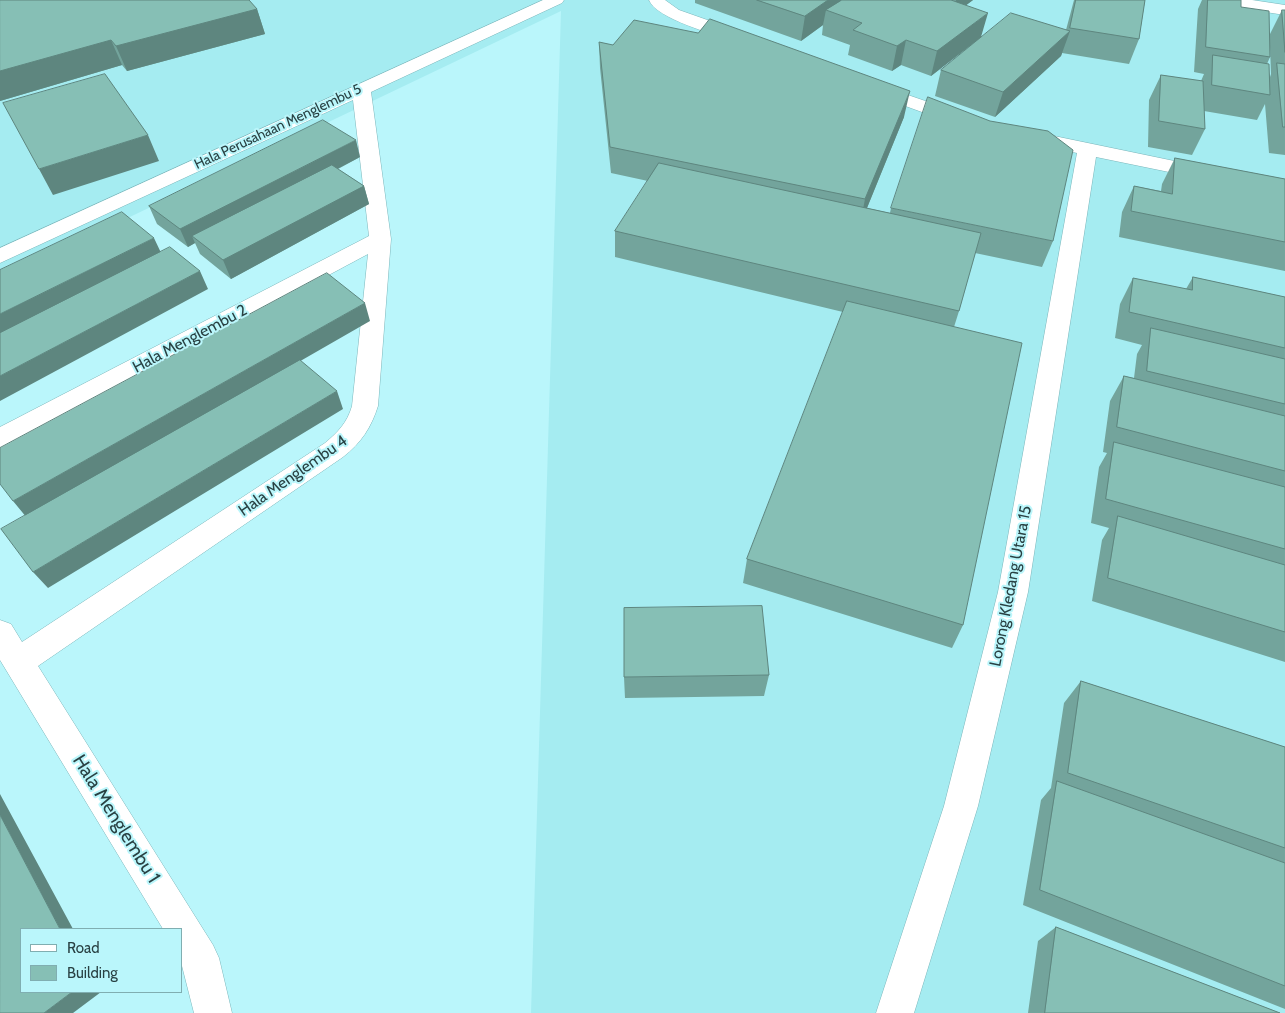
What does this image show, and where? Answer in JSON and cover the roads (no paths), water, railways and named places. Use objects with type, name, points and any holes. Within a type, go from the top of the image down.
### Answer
[{"type":"street","name":"Hala Perusahaan Menglembu 5","points":[[0,256],[556,0]]},
{"type":"street","points":[[658,0],[658,3],[673,13],[755,44]]},
{"type":"street","points":[[1220,0],[1285,10]]},
{"type":"street","points":[[855,81],[937,112],[974,123]]},
{"type":"street","name":"Hala Menglembu 4","points":[[18,662],[334,450],[351,437],[361,421],[365,406],[380,239],[361,89]]},
{"type":"street","points":[[1012,133],[1228,178]]},
{"type":"street","name":"Lorong Kledang Utara 15","points":[[895,1013],[961,806],[1013,592],[1087,150]]},
{"type":"street","name":"Hala Menglembu 2","points":[[0,439],[380,239]]},
{"type":"street","name":"Hala Menglembu 1","points":[[0,633],[200,958],[213,1013]]}]
